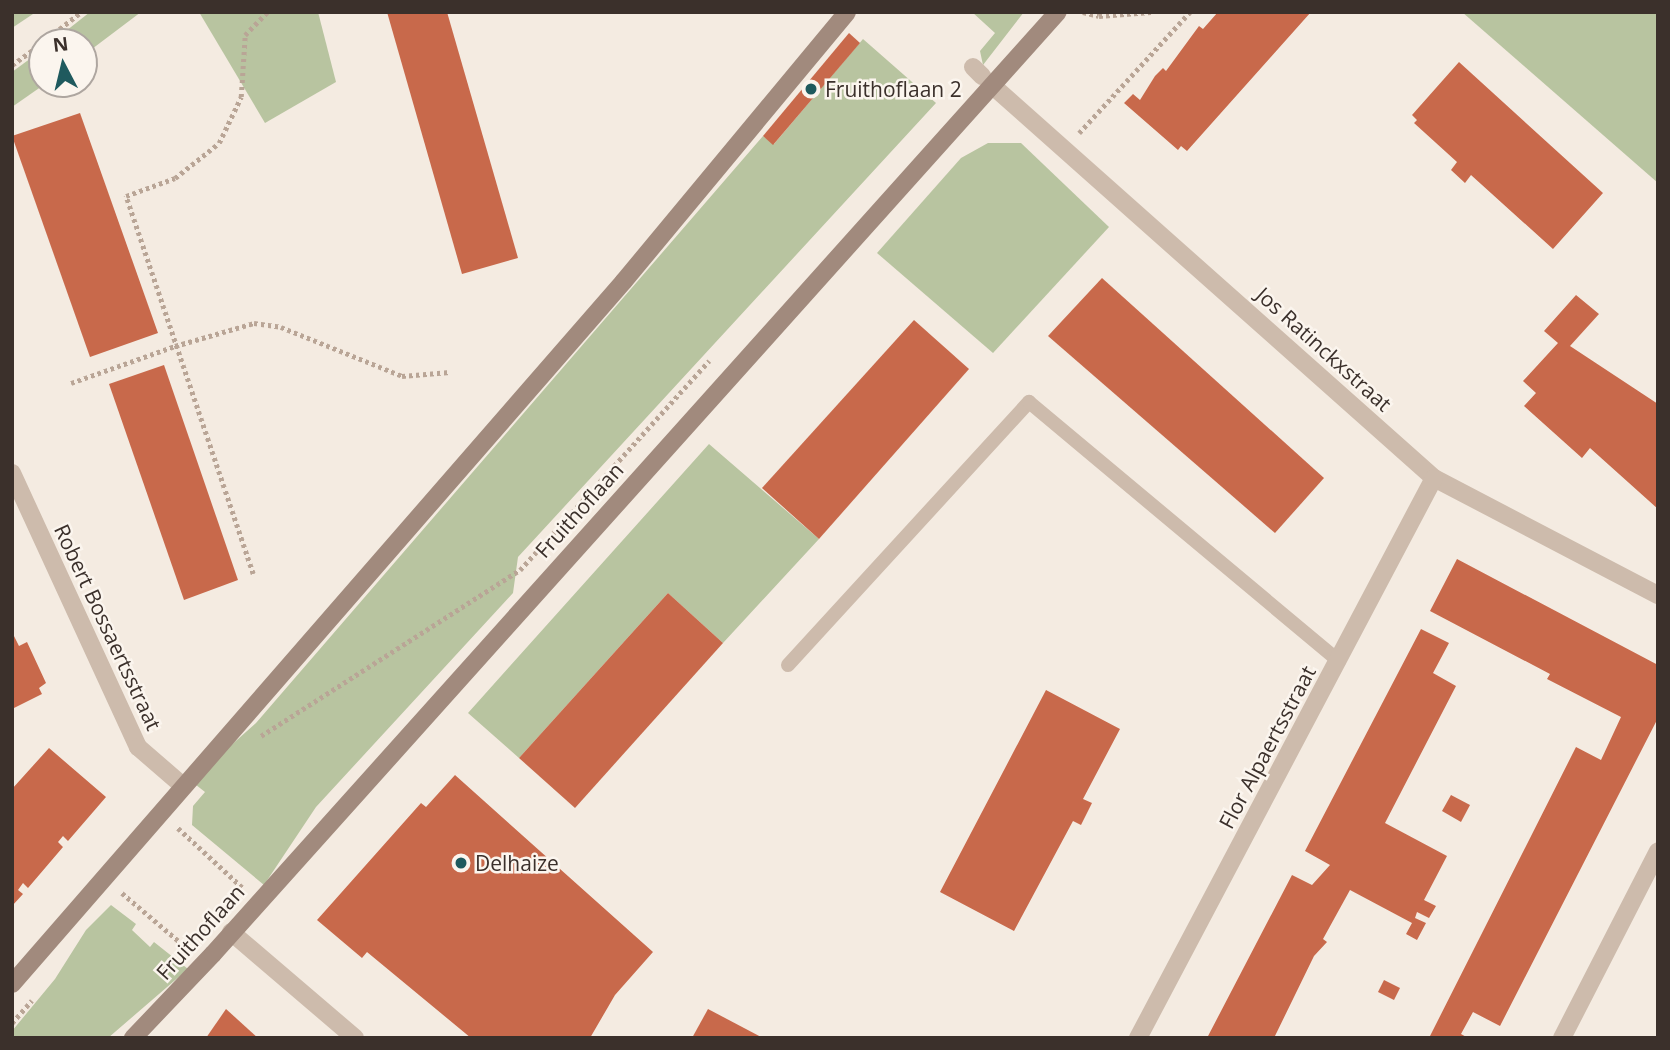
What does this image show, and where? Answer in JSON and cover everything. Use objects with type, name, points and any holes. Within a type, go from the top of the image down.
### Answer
[{"type":"street","points":[[12,984],[624,281],[848,12]]},
{"type":"street","name":"Fruithoflaan","points":[[133,1038],[213,954],[983,76],[1058,12]]},
{"type":"street","name":"Jos Ratinckxstraat","points":[[983,76],[1434,478],[1658,595]]},
{"type":"street","name":"Robert Bossaertsstraat","points":[[12,473],[138,747],[183,786]]},
{"type":"street","name":"Flor Alpaertsstraat","points":[[1138,1038],[1434,478]]},
{"type":"street","points":[[1562,1038],[1655,862]]},
{"type":"street","points":[[231,932],[355,1038]]},
{"type":"lane","points":[[788,666],[1029,401],[1339,661]]},
{"type":"path","points":[[61,28],[81,12]]},
{"type":"path","points":[[253,574],[126,196],[175,178],[219,143],[241,97],[245,35],[267,12]]},
{"type":"path","points":[[1083,12],[1099,16],[1151,12]]},
{"type":"path","points":[[1065,149],[1190,12]]},
{"type":"path","points":[[12,65],[28,54]]},
{"type":"path","points":[[71,383],[234,327],[268,324],[402,376],[450,372]]},
{"type":"path","points":[[258,738],[520,570],[716,354]]},
{"type":"path","points":[[172,822],[242,883],[248,912]]},
{"type":"path","points":[[116,888],[187,949],[213,954]]},
{"type":"path","points":[[12,1023],[41,990]]},
{"type":"green space","points":[[12,12],[36,12],[12,28]]},
{"type":"green space","points":[[90,12],[141,12],[98,44],[98,28],[70,28]]},
{"type":"green space","points":[[199,12],[318,12],[336,82],[265,123]]},
{"type":"green space","points":[[972,12],[1024,12],[983,65],[980,51],[995,33]]},
{"type":"green space","points":[[1462,12],[1658,12],[1658,183]]},
{"type":"green space","points":[[863,39],[936,103],[518,557],[513,593],[316,807],[264,885],[192,825],[193,806],[205,792],[191,781],[256,723],[763,136],[774,144]]},
{"type":"green space","points":[[28,60],[28,96],[12,107],[12,72]]},
{"type":"green space","points":[[988,143],[1021,143],[1109,227],[993,353],[877,253],[961,158]]},
{"type":"green space","points":[[709,444],[819,539],[723,643],[668,593],[519,758],[468,713]]},
{"type":"green space","points":[[111,905],[136,924],[132,930],[150,947],[154,942],[188,969],[108,1038],[12,1038],[12,1031],[55,979],[86,930]]},
{"type":"building","points":[[387,12],[447,12],[518,258],[462,274]]},
{"type":"building","points":[[1218,12],[1311,12],[1187,151],[1181,146],[1178,150],[1124,103],[1133,94],[1140,100],[1155,76],[1163,68],[1166,71],[1199,26],[1203,29]]},
{"type":"building","name":"Fruithoflaan 2","points":[[849,33],[860,43],[773,145],[763,136]]},
{"type":"building","points":[[1459,62],[1603,193],[1553,249],[1471,175],[1465,183],[1451,170],[1457,162],[1414,123],[1417,120],[1412,115]]},
{"type":"building","points":[[80,113],[158,333],[90,357],[12,136]]},
{"type":"building","points":[[1102,278],[1324,478],[1275,533],[1048,336]]},
{"type":"building","points":[[1576,295],[1599,314],[1570,346],[1658,404],[1658,509],[1590,448],[1582,458],[1524,406],[1536,393],[1523,381],[1558,343],[1544,331]]},
{"type":"building","points":[[914,320],[969,369],[819,539],[762,488]]},
{"type":"building","points":[[164,365],[238,580],[184,600],[109,384]]},
{"type":"building","points":[[1457,559],[1658,665],[1658,718],[1500,1026],[1473,1012],[1461,1034],[1468,1038],[1429,1038],[1576,747],[1601,760],[1621,717],[1547,679],[1550,674],[1430,611]]},
{"type":"building","points":[[668,593],[723,643],[575,808],[519,758]]},
{"type":"building","points":[[1421,629],[1449,643],[1433,673],[1456,686],[1385,823],[1447,856],[1424,900],[1436,906],[1429,918],[1417,912],[1415,918],[1426,923],[1417,940],[1406,934],[1412,923],[1350,890],[1323,939],[1327,942],[1314,956],[1274,1038],[1207,1038],[1292,875],[1312,885],[1330,865],[1305,851]]},
{"type":"building","points":[[12,632],[19,646],[27,642],[46,683],[39,688],[42,694],[12,709]]},
{"type":"building","points":[[1046,690],[1120,729],[1083,799],[1092,803],[1081,825],[1073,821],[1014,931],[940,892]]},
{"type":"building","points":[[49,748],[106,797],[68,841],[63,836],[58,842],[63,847],[28,888],[23,883],[18,890],[23,894],[12,906],[12,789]]},
{"type":"building","name":"Delhaize","points":[[455,775],[653,952],[615,995],[590,1038],[471,1038],[367,952],[362,958],[317,920],[421,803],[426,807]]},
{"type":"building","points":[[1451,795],[1470,805],[1461,822],[1442,811]]},
{"type":"building","points":[[1384,980],[1400,988],[1394,1000],[1378,992]]},
{"type":"building","points":[[226,1009],[258,1038],[206,1038]]},
{"type":"building","points":[[708,1009],[763,1038],[692,1038]]},
{"type":"place","name":"Fruithoflaan 2","points":[[811,89]]},
{"type":"place","name":"Delhaize","points":[[461,863]]}]
